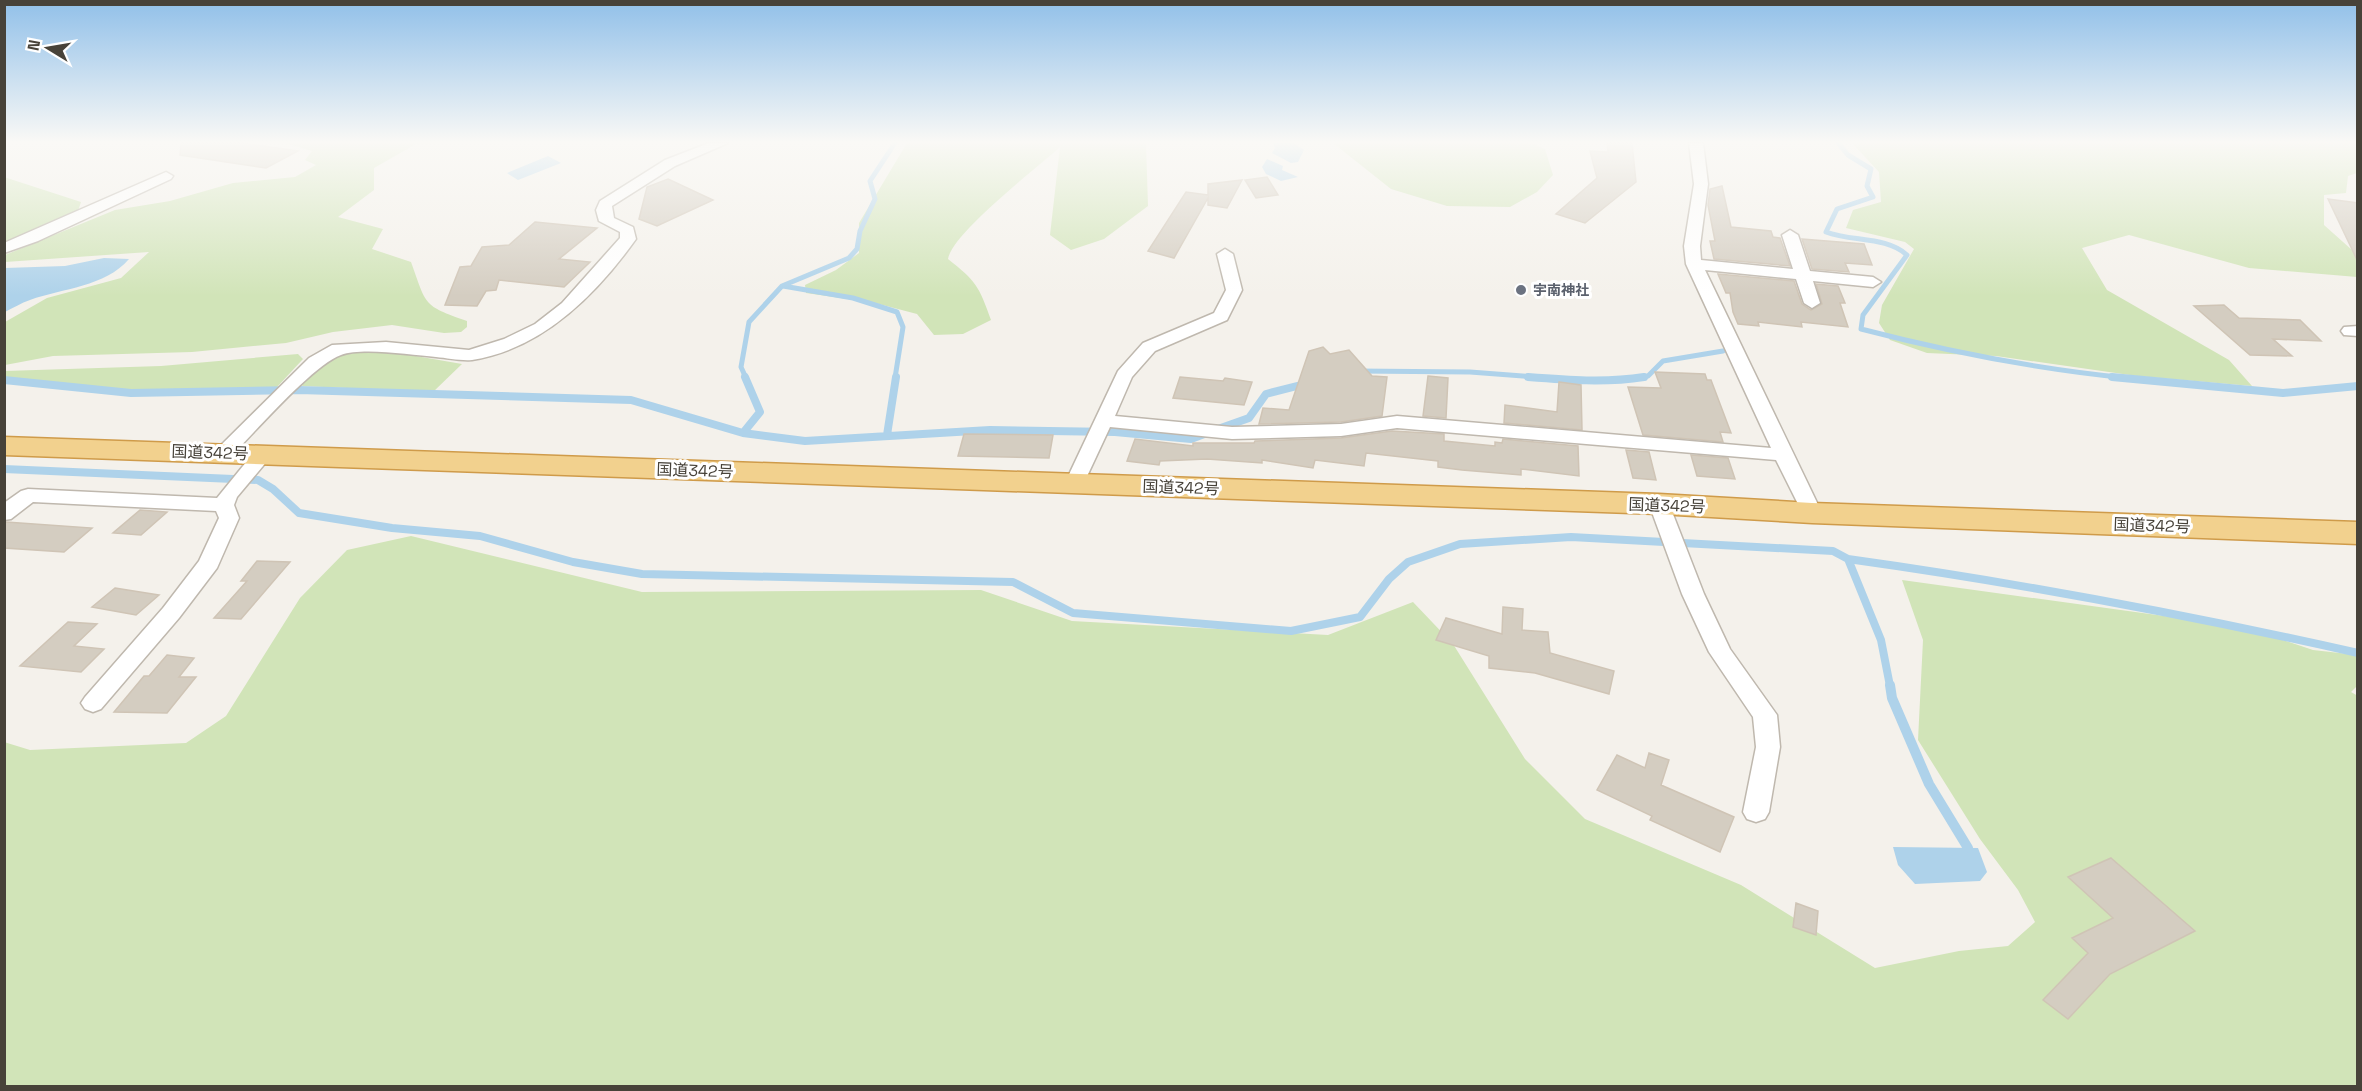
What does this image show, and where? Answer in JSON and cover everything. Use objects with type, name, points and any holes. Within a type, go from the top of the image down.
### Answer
[{"type":"highway","name":"国道342号","points":[[4,446],[1659,504],[1812,513],[2358,533]]},
{"type":"street","points":[[4,248],[33,238],[128,194]]},
{"type":"street","points":[[225,452],[315,362],[338,349],[386,346],[470,355],[510,343],[541,328],[568,308],[628,239],[628,230],[608,220],[603,210],[605,204],[621,194]]},
{"type":"street","points":[[1700,194],[1692,246],[1694,264],[1730,345],[1812,513]]},
{"type":"street","points":[[1790,235],[1812,303]]},
{"type":"street","points":[[1075,483],[1124,375],[1149,347],[1221,316],[1234,290],[1225,254]]},
{"type":"street","points":[[1694,264],[1873,282]]},
{"type":"street","points":[[1103,421],[1232,433],[1341,430],[1397,422],[1785,455]]},
{"type":"street","points":[[93,703],[171,613],[209,563],[229,518],[224,505],[228,495],[263,454]]},
{"type":"street","points":[[4,514],[28,495],[224,505]]},
{"type":"street","points":[[1659,504],[1693,594],[1720,652],[1765,715],[1768,747],[1756,812]]},
{"type":"green space","points":[[4,194],[56,194],[81,202],[77,214],[5,245]]},
{"type":"green space","points":[[195,194],[369,194],[338,217],[383,229],[372,249],[411,262],[420,288],[428,302],[442,311],[467,321],[467,327],[461,332],[444,333],[392,325],[333,332],[286,343],[192,352],[53,356],[5,365],[5,322],[47,298],[121,278],[149,252],[5,262],[5,255],[115,210],[170,201]]},
{"type":"green space","points":[[876,194],[1006,194],[964,233],[948,259],[976,285],[991,320],[963,334],[934,335],[917,314],[875,303],[806,293],[805,285],[836,270],[859,253],[859,223]]},
{"type":"green space","points":[[1055,194],[1148,194],[1148,206],[1104,239],[1071,250],[1050,235]]},
{"type":"green space","points":[[1407,194],[1534,194],[1510,207],[1447,206]]},
{"type":"green space","points":[[1880,194],[2336,194],[2324,195],[2324,225],[2352,250],[2357,251],[2357,277],[2249,268],[2129,235],[2082,248],[2107,290],[2229,360],[2252,386],[2137,376],[1996,356],[1927,353],[1890,340],[1879,323],[1882,305],[1914,249],[1905,242],[1846,228],[1853,210],[1881,202]]},
{"type":"green space","points":[[381,350],[462,364],[433,392],[302,386],[317,367],[336,356]]},
{"type":"green space","points":[[298,354],[303,359],[277,387],[136,391],[5,378],[5,371],[161,366]]},
{"type":"green space","points":[[411,536],[642,592],[981,590],[1072,621],[1328,635],[1413,602],[1453,644],[1525,759],[1585,819],[1741,885],[1875,968],[1959,951],[2008,946],[2035,922],[2018,890],[1980,839],[1918,740],[1923,640],[1902,580],[2244,627],[2313,650],[2357,655],[2357,686],[2351,692],[2358,696],[2357,1086],[5,1086],[4,742],[30,750],[186,743],[226,716],[300,598],[347,550]]},
{"type":"water","points":[[104,258],[129,259],[108,276],[83,286],[30,300],[5,312],[5,268],[65,266]]},
{"type":"water","points":[[1893,847],[1978,848],[1987,872],[1980,881],[1915,884],[1898,865]]},
{"type":"building","points":[[645,194],[700,194],[713,200],[657,226],[639,219]]},
{"type":"building","points":[[1185,194],[1235,194],[1227,208],[1208,205],[1208,198],[1174,258],[1148,251]]},
{"type":"building","points":[[1254,194],[1278,195],[1256,198]]},
{"type":"building","points":[[1579,194],[1621,194],[1585,223],[1556,214]]},
{"type":"building","points":[[1709,194],[1724,194],[1731,227],[1771,231],[1773,237],[1780,238],[1790,266],[1714,259],[1710,241],[1715,241],[1708,205]]},
{"type":"building","points":[[2328,199],[2358,203],[2358,262]]},
{"type":"building","points":[[535,222],[597,228],[559,259],[590,262],[564,287],[499,280],[496,290],[486,291],[477,306],[445,305],[460,267],[471,266],[482,247],[509,245]]},
{"type":"building","points":[[1802,239],[1864,244],[1872,265],[1845,263],[1849,272],[1812,269]]},
{"type":"building","points":[[1718,274],[1794,281],[1802,304],[1811,310],[1822,304],[1816,284],[1838,286],[1845,303],[1840,303],[1848,327],[1801,322],[1802,327],[1758,322],[1759,326],[1738,324],[1733,312],[1730,293],[1726,293]]},
{"type":"building","points":[[2224,305],[2239,318],[2300,320],[2321,341],[2273,339],[2292,356],[2250,355],[2194,306]]},
{"type":"building","points":[[1323,347],[1330,354],[1349,350],[1372,376],[1387,377],[1382,416],[1341,422],[1259,424],[1263,408],[1289,410],[1309,351]]},
{"type":"building","points":[[1655,372],[1705,374],[1707,380],[1711,380],[1731,433],[1720,432],[1723,442],[1643,435],[1628,387],[1661,388]]},
{"type":"building","points":[[1428,376],[1448,378],[1446,418],[1423,416]]},
{"type":"building","points":[[1180,377],[1223,381],[1225,378],[1252,382],[1244,405],[1173,398]]},
{"type":"building","points":[[1559,382],[1581,385],[1582,430],[1504,423],[1505,405],[1557,412]]},
{"type":"building","points":[[1392,431],[1444,434],[1444,441],[1495,446],[1495,442],[1502,443],[1503,439],[1578,446],[1579,476],[1521,469],[1521,475],[1462,470],[1438,467],[1438,461],[1366,453],[1364,466],[1315,460],[1313,468],[1262,460],[1262,463],[1207,459],[1160,461],[1159,465],[1127,461],[1135,439],[1193,446],[1193,443],[1254,443],[1255,441],[1341,438]]},
{"type":"building","points":[[964,434],[1053,435],[1049,458],[958,456]]},
{"type":"building","points":[[1626,450],[1649,452],[1656,480],[1633,478]]},
{"type":"building","points":[[1691,455],[1728,458],[1735,479],[1697,476]]},
{"type":"building","points":[[140,510],[167,512],[141,535],[113,533]]},
{"type":"building","points":[[4,522],[92,528],[64,552],[4,548]]},
{"type":"building","points":[[257,561],[290,562],[241,619],[214,618],[247,581],[241,581]]},
{"type":"building","points":[[115,588],[159,595],[136,615],[92,607]]},
{"type":"building","points":[[1503,607],[1523,609],[1522,630],[1548,632],[1550,653],[1614,671],[1609,694],[1535,673],[1489,668],[1489,656],[1436,640],[1446,618],[1502,634]]},
{"type":"building","points":[[68,622],[97,624],[74,646],[104,649],[81,672],[20,666]]},
{"type":"building","points":[[167,655],[194,658],[179,677],[196,677],[167,713],[114,712],[144,676],[149,676]]},
{"type":"building","points":[[1649,753],[1669,760],[1661,785],[1734,817],[1720,852],[1650,820],[1652,816],[1597,790],[1617,755],[1645,768]]},
{"type":"building","points":[[2111,858],[2195,931],[2110,974],[2068,1019],[2043,1000],[2088,953],[2072,938],[2113,918],[2068,877]]},
{"type":"building","points":[[1796,903],[1818,911],[1816,935],[1793,927]]},
{"type":"waterway","points":[[746,378],[741,367],[749,322],[782,286],[849,258],[857,249],[860,231],[875,199],[874,194]]},
{"type":"waterway","points":[[1871,194],[1873,197],[1837,209],[1826,232],[1879,242],[1899,249],[1907,255],[1863,315],[1861,329],[1993,359],[2128,378]]},
{"type":"waterway","points":[[783,286],[853,298],[897,312],[903,327],[895,378]]},
{"type":"waterway","points":[[1635,378],[1648,376],[1663,361],[1723,351]]},
{"type":"waterway","points":[[1357,371],[1470,372],[1548,378]]},
{"type":"waterway","points":[[743,433],[760,412],[745,377]]},
{"type":"waterway","points":[[887,435],[896,377]]},
{"type":"waterway","points":[[1528,377],[1572,380],[1644,377]]},
{"type":"waterway","points":[[2112,377],[2283,393],[2358,386]]},
{"type":"waterway","points":[[4,380],[131,393],[299,390],[631,400],[743,433]]},
{"type":"waterway","points":[[1218,429],[1249,418],[1266,394],[1305,384]]},
{"type":"waterway","points":[[743,433],[805,441],[990,430],[1115,432],[1191,439],[1207,433]]},
{"type":"waterway","points":[[4,469],[258,480],[273,489],[299,513],[392,528],[480,536],[573,562],[642,574],[1013,582],[1073,613],[1291,631],[1360,617],[1389,579],[1408,562],[1460,544],[1571,537],[1833,551],[1848,559]]},
{"type":"waterway","points":[[1848,559],[1976,578],[2104,601],[2358,653]]},
{"type":"waterway","points":[[1848,559],[1881,640],[1890,686]]},
{"type":"waterway","points":[[1890,685],[1892,698],[1929,784],[1968,848]]},
{"type":"place","name":"宇南神社","points":[[1521,290]]}]
